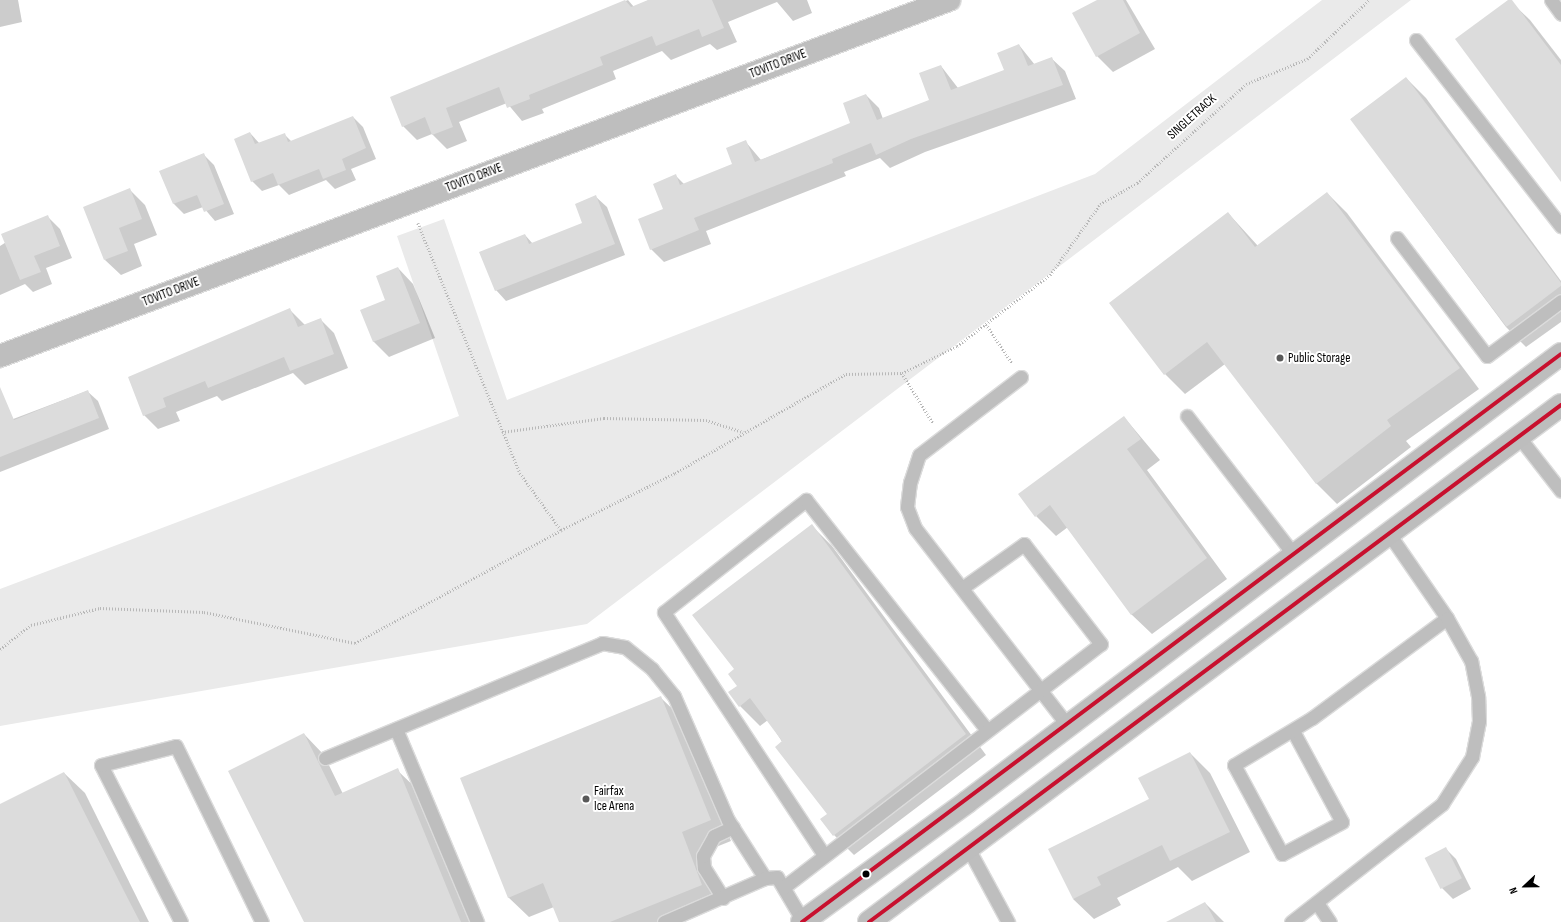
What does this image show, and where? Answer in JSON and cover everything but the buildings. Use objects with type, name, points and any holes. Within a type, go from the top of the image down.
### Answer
[{"type":"main road","points":[[803,922],[1561,354]]},
{"type":"main road","points":[[869,922],[1561,405]]},
{"type":"street","name":"TOVITO DRIVE","points":[[0,356],[948,0]]},
{"type":"lane","points":[[1551,0],[1561,14]]},
{"type":"lane","points":[[1416,40],[1561,226]]},
{"type":"lane","points":[[1397,238],[1487,356],[1561,301]]},
{"type":"lane","points":[[1021,377],[919,456],[910,482],[907,507],[915,528],[1067,725]]},
{"type":"lane","points":[[1187,416],[1294,555]]},
{"type":"lane","points":[[1519,437],[1561,491]]},
{"type":"lane","points":[[824,856],[664,612],[806,500],[987,730]]},
{"type":"lane","points":[[1291,922],[1442,804],[1472,757],[1479,722],[1478,696],[1470,661],[1447,618],[1389,534]]},
{"type":"lane","points":[[784,886],[1100,644],[1024,544],[962,588]]},
{"type":"lane","points":[[1293,731],[1342,822],[1282,854],[1234,765],[1293,731],[1447,618]]},
{"type":"lane","points":[[325,758],[602,643],[625,647],[652,669],[674,696],[733,827],[765,878]]},
{"type":"lane","points":[[396,729],[477,922]]},
{"type":"lane","points":[[181,922],[102,765],[176,746],[262,922]]},
{"type":"lane","points":[[724,898],[704,868],[703,856],[714,836],[733,827]]},
{"type":"lane","points":[[968,848],[1008,922]]},
{"type":"lane","points":[[664,922],[724,898],[765,878],[777,877],[784,886],[803,922]]},
{"type":"lane","points":[[1317,903],[1330,922]]},
{"type":"path","name":"SINGLETRACK","points":[[902,373],[956,346],[1040,284],[1050,275],[1100,204],[1137,183],[1246,84],[1307,59],[1369,0]]},
{"type":"path","points":[[410,202],[492,413],[520,473],[561,530]]},
{"type":"path","points":[[986,324],[1021,377]]},
{"type":"path","points":[[0,649],[31,625],[100,608],[204,612],[355,643],[561,530],[675,473],[846,374],[902,373],[942,437]]},
{"type":"path","points":[[502,432],[604,418],[706,420],[744,432]]},
{"type":"shaded area","points":[[1322,0],[1411,0],[587,624],[0,726],[0,589],[459,416],[397,236],[444,219],[507,400],[1095,174]]},
{"type":"transit line","points":[[802,922],[1561,354]]},
{"type":"transit line","points":[[869,922],[1561,405]]},
{"type":"place","name":"Public Storage","points":[[1280,358]]},
{"type":"place","name":"Fairfax Ice Arena","points":[[586,799]]}]
